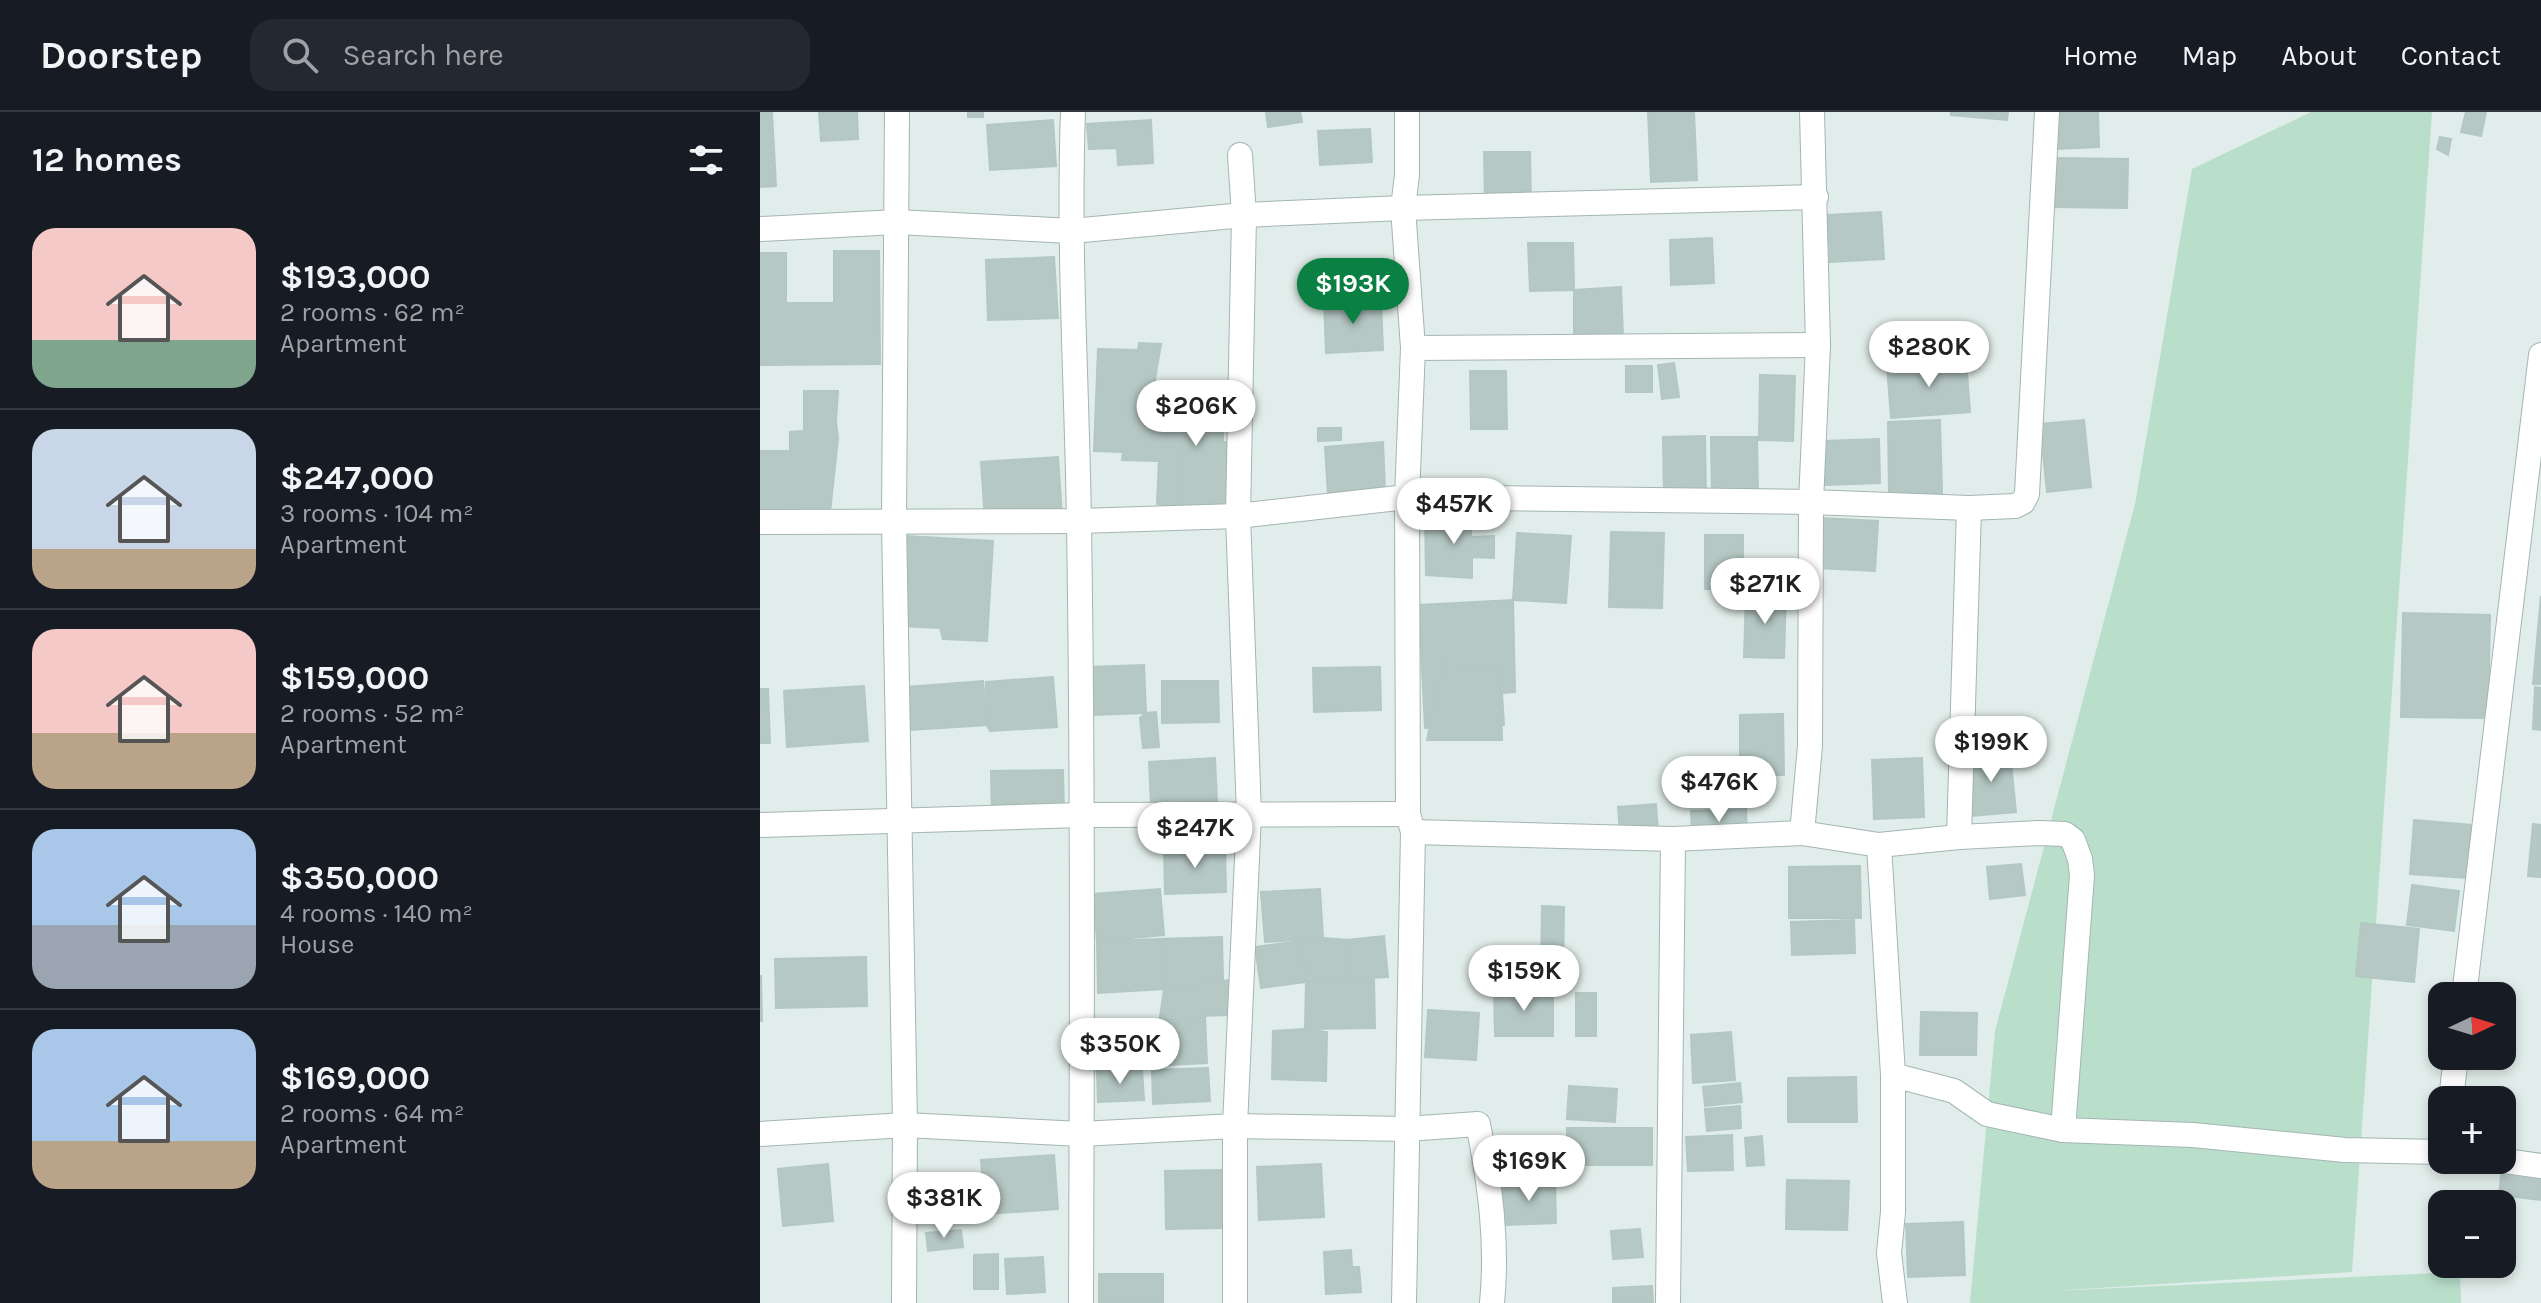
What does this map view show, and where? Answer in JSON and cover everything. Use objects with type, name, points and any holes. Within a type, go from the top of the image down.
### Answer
[{"type":"street","points":[[897,112],[894,522],[905,1125],[904,1303]]},
{"type":"street","points":[[1073,112],[1071,178],[1082,815],[1081,1303]]},
{"type":"street","points":[[1404,1303],[1410,823],[1407,497],[1413,348],[1403,208],[1407,175],[1407,112]]},
{"type":"street","points":[[1802,833],[1810,746],[1811,502],[1818,345],[1812,112]]},
{"type":"street","points":[[760,522],[1079,521],[1238,516],[1407,497],[1811,502],[1969,508],[2015,506],[2023,502],[2027,494],[2047,112]]},
{"type":"street","points":[[1235,1303],[1235,1126],[1249,814],[1238,516],[1244,215],[1240,155]]},
{"type":"street","points":[[760,229],[897,222],[1072,231],[1244,215],[1816,197]]},
{"type":"street","points":[[1413,348],[1818,345]]},
{"type":"street","points":[[2466,982],[2541,355]]},
{"type":"street","points":[[1959,837],[1969,508]]},
{"type":"street","points":[[760,825],[1082,815],[1249,814],[1673,839],[1802,833],[1879,845],[1959,837],[2065,834],[2073,840],[2077,849],[2082,875],[2063,1130]]},
{"type":"street","points":[[1668,1303],[1673,839]]},
{"type":"street","points":[[1879,845],[1893,1075],[1893,1212],[1889,1253],[1895,1303]]},
{"type":"street","points":[[1893,1075],[1954,1091],[1987,1114],[2063,1130],[2193,1135],[2345,1150],[2428,1152]]},
{"type":"street","points":[[760,1134],[905,1125],[1081,1134],[1235,1126],[1406,1129],[1478,1124],[1492,1210],[1495,1263],[1492,1303]]},
{"type":"street","points":[[2516,1162],[2541,1166]]},
{"type":"green space","points":[[2311,112],[2432,112],[2352,1272],[2051,1291],[2428,1273],[2428,1278],[2460,1278],[2461,1303],[1970,1303],[1995,1031],[2135,504],[2192,169]]},
{"type":"building","points":[[760,112],[772,112],[776,186],[760,187]]},
{"type":"building","points":[[819,112],[857,112],[858,139],[821,141]]},
{"type":"building","points":[[968,112],[983,112],[983,117],[968,117]]},
{"type":"building","points":[[1266,112],[1300,112],[1302,122],[1268,127]]},
{"type":"building","points":[[1648,112],[1694,112],[1697,180],[1651,182]]},
{"type":"building","points":[[1951,112],[2008,112],[2007,120],[1951,115]]},
{"type":"building","points":[[2055,112],[2098,112],[2099,147],[2056,149]]},
{"type":"building","points":[[2466,112],[2486,112],[2481,136],[2461,132]]},
{"type":"building","points":[[1053,120],[1056,166],[990,170],[987,125]]},
{"type":"building","points":[[1151,120],[1153,163],[1118,165],[1117,148],[1089,149],[1087,124]]},
{"type":"building","points":[[1370,129],[1372,162],[1320,165],[1318,131]]},
{"type":"building","points":[[2440,137],[2451,139],[2448,155],[2437,149]]},
{"type":"building","points":[[1484,152],[1530,152],[1531,203],[1485,203]]},
{"type":"building","points":[[2056,158],[2128,159],[2127,208],[2055,207]]},
{"type":"building","points":[[1881,212],[1884,259],[1830,262],[1828,215]]},
{"type":"building","points":[[1712,238],[1714,283],[1671,285],[1670,240]]},
{"type":"building","points":[[1528,243],[1573,243],[1574,290],[1530,291]]},
{"type":"building","points":[[834,251],[879,251],[880,364],[760,365],[760,253],[786,253],[786,303],[834,303]]},
{"type":"building","points":[[1054,257],[1058,318],[988,320],[986,260]]},
{"type":"building","points":[[1621,287],[1623,336],[1574,337],[1574,290]]},
{"type":"building","points":[[1381,300],[1383,350],[1326,353],[1324,302]]},
{"type":"building","points":[[1139,343],[1161,344],[1152,397],[1151,447],[1181,447],[1181,508],[1157,504],[1159,461],[1122,460],[1123,452],[1094,451],[1098,349],[1138,350]]},
{"type":"building","points":[[1966,359],[1970,412],[1891,418],[1887,366]]},
{"type":"building","points":[[1674,363],[1679,397],[1662,399],[1658,365]]},
{"type":"building","points":[[1626,366],[1652,366],[1652,392],[1626,392]]},
{"type":"building","points":[[1470,371],[1506,371],[1507,429],[1471,429]]},
{"type":"building","points":[[1760,375],[1795,376],[1793,441],[1759,440]]},
{"type":"building","points":[[804,391],[838,391],[838,438],[830,513],[760,519],[760,451],[790,451],[790,432],[804,431]]},
{"type":"building","points":[[1152,397],[1223,400],[1223,442],[1232,442],[1231,508],[1181,508],[1181,447],[1151,447]]},
{"type":"building","points":[[1940,420],[1942,493],[1889,494],[1888,422]]},
{"type":"building","points":[[2084,420],[2091,487],[2047,492],[2040,424]]},
{"type":"building","points":[[1318,428],[1341,428],[1341,440],[1318,441]]},
{"type":"building","points":[[1705,436],[1706,496],[1664,496],[1663,437]]},
{"type":"building","points":[[1711,437],[1757,437],[1758,496],[1712,497]]},
{"type":"building","points":[[1879,439],[1880,483],[1825,485],[1824,441]]},
{"type":"building","points":[[1383,442],[1385,492],[1328,496],[1325,447]]},
{"type":"building","points":[[1058,457],[1062,516],[985,521],[981,462]]},
{"type":"building","points":[[1425,514],[1471,515],[1471,537],[1494,536],[1494,558],[1472,557],[1472,578],[1426,575]]},
{"type":"building","points":[[1820,518],[1878,521],[1875,571],[1818,568]]},
{"type":"building","points":[[1611,532],[1664,533],[1662,608],[1609,607]]},
{"type":"building","points":[[1517,533],[1571,536],[1566,603],[1513,600]]},
{"type":"building","points":[[1705,535],[1743,535],[1743,589],[1705,589]]},
{"type":"building","points":[[905,536],[993,541],[987,641],[943,639],[940,628],[900,626]]},
{"type":"building","points":[[1746,593],[1786,594],[1784,658],[1744,657]]},
{"type":"building","points":[[2541,596],[2541,684],[2533,684]]},
{"type":"building","points":[[1513,600],[1515,692],[1502,693],[1504,725],[1425,728],[1419,605]]},
{"type":"building","points":[[2403,613],[2490,615],[2488,718],[2401,717]]},
{"type":"building","points":[[1443,663],[1500,669],[1502,740],[1427,740]]},
{"type":"building","points":[[1144,665],[1146,713],[1091,715],[1090,667]]},
{"type":"building","points":[[1380,667],[1381,710],[1314,712],[1313,668]]},
{"type":"building","points":[[1053,677],[1057,727],[990,731],[987,725],[986,682]]},
{"type":"building","points":[[983,681],[987,725],[910,730],[907,687]]},
{"type":"building","points":[[1162,681],[1218,681],[1219,722],[1162,723]]},
{"type":"building","points":[[864,686],[868,741],[787,747],[784,691]]},
{"type":"building","points":[[2535,687],[2541,688],[2541,730],[2533,729]]},
{"type":"building","points":[[760,689],[768,689],[770,743],[760,743]]},
{"type":"building","points":[[1156,712],[1159,747],[1143,748],[1140,718],[1146,713]]},
{"type":"building","points":[[1783,714],[1784,775],[1740,775],[1740,715]]},
{"type":"building","points":[[2010,752],[2016,812],[1971,816],[1966,756]]},
{"type":"building","points":[[1215,758],[1217,802],[1151,806],[1149,762]]},
{"type":"building","points":[[1922,758],[1924,817],[1874,819],[1872,760]]},
{"type":"building","points":[[1690,760],[1699,760],[1699,780],[1690,780]]},
{"type":"building","points":[[1063,770],[1064,816],[992,817],[991,771]]},
{"type":"building","points":[[1656,804],[1658,831],[1620,833],[1618,807]]},
{"type":"building","points":[[1746,809],[1747,836],[1692,838],[1691,811]]},
{"type":"building","points":[[2414,820],[2472,825],[2468,878],[2410,874]]},
{"type":"building","points":[[2533,824],[2541,825],[2541,877],[2528,876]]},
{"type":"building","points":[[1225,845],[1226,892],[1165,894],[1164,847]]},
{"type":"building","points":[[2021,864],[2025,895],[1990,899],[1987,867]]},
{"type":"building","points":[[1860,866],[1861,918],[1789,918],[1789,867]]},
{"type":"building","points":[[2412,885],[2459,891],[2454,931],[2407,925]]},
{"type":"building","points":[[1160,889],[1164,935],[1097,941],[1093,894]]},
{"type":"building","points":[[1320,889],[1323,938],[1265,942],[1261,892]]},
{"type":"building","points":[[1542,906],[1564,907],[1563,974],[1541,973]]},
{"type":"building","points":[[1854,920],[1855,953],[1792,955],[1791,922]]},
{"type":"building","points":[[2361,923],[2419,929],[2414,982],[2356,976]]},
{"type":"building","points":[[1384,936],[1388,977],[1349,979],[1347,940]]},
{"type":"building","points":[[1222,937],[1223,981],[1164,989],[1160,939]]},
{"type":"building","points":[[1160,939],[1164,989],[1098,993],[1097,941]]},
{"type":"building","points":[[1302,940],[1347,940],[1349,979],[1306,982]]},
{"type":"building","points":[[1300,941],[1306,982],[1261,988],[1255,947]]},
{"type":"building","points":[[866,957],[867,1006],[776,1008],[775,959]]},
{"type":"building","points":[[761,976],[762,1021],[760,1021]]},
{"type":"building","points":[[1230,980],[1231,1015],[1160,1017],[1164,989]]},
{"type":"building","points":[[1374,980],[1375,1028],[1305,1029],[1306,982]]},
{"type":"building","points":[[1494,991],[1553,991],[1553,1036],[1495,1036]]},
{"type":"building","points":[[1576,993],[1596,993],[1596,1036],[1576,1036]]},
{"type":"building","points":[[1428,1010],[1479,1013],[1476,1060],[1425,1057]]},
{"type":"building","points":[[1921,1012],[1977,1013],[1976,1055],[1920,1055]]},
{"type":"building","points":[[1205,1017],[1207,1063],[1149,1066],[1147,1020]]},
{"type":"building","points":[[1140,1021],[1142,1054],[1106,1056],[1104,1023]]},
{"type":"building","points":[[1305,1029],[1327,1032],[1326,1081],[1272,1079],[1273,1031]]},
{"type":"building","points":[[1731,1032],[1735,1080],[1693,1083],[1691,1035]]},
{"type":"building","points":[[1208,1068],[1210,1101],[1153,1104],[1152,1070]]},
{"type":"building","points":[[1142,1069],[1144,1100],[1098,1102],[1097,1071]]},
{"type":"building","points":[[1856,1077],[1857,1122],[1788,1122],[1788,1078]]},
{"type":"building","points":[[1740,1083],[1742,1102],[1705,1106],[1703,1087]]},
{"type":"building","points":[[1569,1086],[1617,1089],[1615,1122],[1567,1119]]},
{"type":"building","points":[[1740,1106],[1741,1128],[1707,1131],[1705,1109]]},
{"type":"building","points":[[1567,1128],[1652,1128],[1652,1165],[1567,1165]]},
{"type":"building","points":[[1732,1135],[1733,1170],[1688,1171],[1686,1137]]},
{"type":"building","points":[[1762,1136],[1764,1165],[1747,1166],[1745,1138]]},
{"type":"building","points":[[1054,1155],[1058,1209],[985,1214],[981,1160]]},
{"type":"building","points":[[2516,1159],[2541,1162],[2541,1200],[2516,1197],[2516,1190],[2500,1190],[2501,1174],[2516,1174]]},
{"type":"building","points":[[828,1164],[833,1221],[783,1226],[778,1169]]},
{"type":"building","points":[[1321,1164],[1324,1217],[1259,1220],[1257,1167]]},
{"type":"building","points":[[1223,1170],[1224,1228],[1166,1229],[1165,1171]]},
{"type":"building","points":[[1787,1180],[1849,1181],[1847,1230],[1786,1229]]},
{"type":"building","points":[[1555,1181],[1556,1223],[1504,1225],[1502,1183]]},
{"type":"building","points":[[1963,1222],[1965,1275],[1908,1277],[1906,1224]]},
{"type":"building","points":[[1640,1229],[1643,1257],[1613,1259],[1611,1231]]},
{"type":"building","points":[[961,1230],[963,1247],[928,1251],[926,1233]]},
{"type":"building","points":[[1351,1250],[1352,1267],[1359,1267],[1361,1292],[1326,1294],[1324,1252]]},
{"type":"building","points":[[998,1254],[998,1289],[974,1289],[974,1255]]},
{"type":"building","points":[[1043,1257],[1045,1292],[1007,1294],[1005,1259]]},
{"type":"building","points":[[1099,1274],[1163,1274],[1163,1303],[1099,1303]]},
{"type":"building","points":[[1652,1286],[1653,1303],[1613,1303],[1613,1288]]}]
